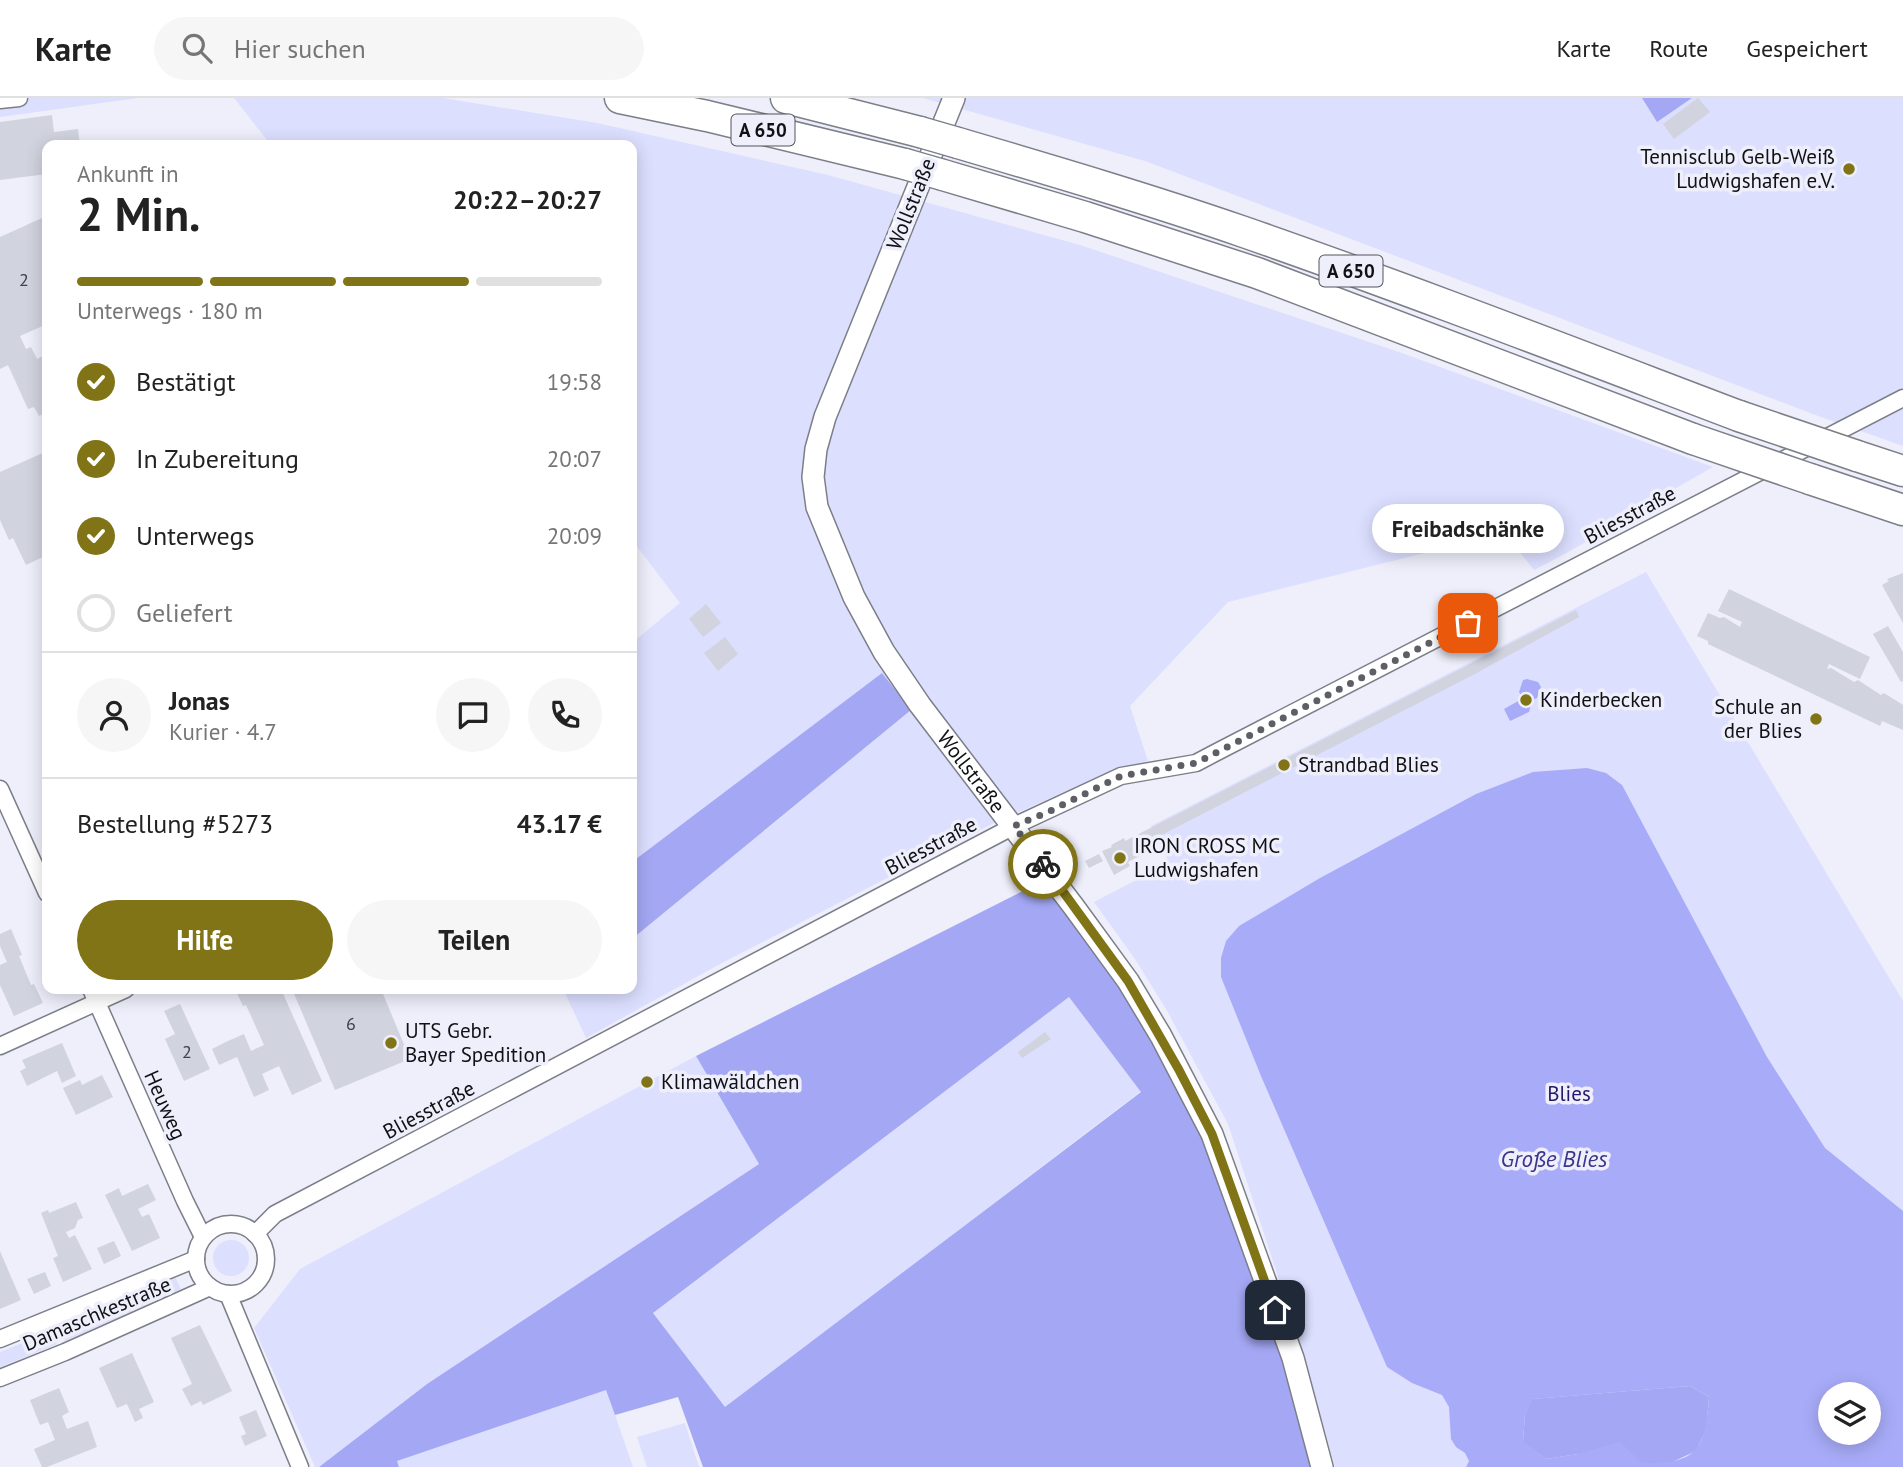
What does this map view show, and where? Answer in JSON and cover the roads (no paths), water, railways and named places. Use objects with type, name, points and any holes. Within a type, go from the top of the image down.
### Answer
[{"type":"highway","name":"A 650","points":[[620,98],[905,164],[1085,217],[1257,273],[1693,439],[1903,510]]},
{"type":"highway","name":"A 650","points":[[786,98],[958,142],[1099,184],[1241,231],[1433,300],[1739,416],[1903,471]]},
{"type":"street","points":[[0,100],[19,98]]},
{"type":"street","name":"Wollstraße","points":[[954,98],[825,418],[816,449],[813,477],[817,507],[853,597],[884,652],[920,705],[1014,826],[1128,981],[1161,1036],[1212,1134],[1293,1359],[1322,1467]]},
{"type":"street","name":"Bliesstraße","points":[[255,1234],[275,1214],[1014,826],[1121,776],[1196,763],[1903,398]]},
{"type":"street","points":[[0,789],[42,882]]},
{"type":"street","points":[[0,1046],[94,995]]},
{"type":"street","name":"Heuweg","points":[[94,995],[203,1237]]},
{"type":"street","points":[[226,1224],[247,1227],[255,1234],[261,1240],[266,1257],[262,1275],[248,1290],[228,1294],[210,1287],[197,1269],[196,1258],[203,1237],[216,1227],[226,1224]]},
{"type":"street","name":"Damaschkestraße","points":[[0,1339],[196,1258]]},
{"type":"street","name":"Damaschkestraße","points":[[0,1378],[210,1287]]},
{"type":"street","points":[[228,1294],[300,1467]]},
{"type":"water","name":"Kinderbecken","points":[[1523,680],[1538,682],[1541,687],[1537,698],[1532,700],[1529,712],[1510,721],[1504,709],[1520,700],[1522,697],[1519,692]]},
{"type":"water","name":"Große Blies","points":[[1587,768],[1606,773],[1622,785],[1767,1057],[1825,1148],[1903,1211],[1903,1467],[1466,1467],[1469,1461],[1465,1453],[1456,1447],[1451,1439],[1449,1407],[1442,1395],[1412,1383],[1387,1367],[1261,1076],[1221,977],[1221,958],[1226,941],[1239,926],[1320,878],[1476,794],[1533,772]],"holes":[[[1690,1386],[1709,1397],[1701,1441],[1687,1457],[1676,1461],[1642,1463],[1620,1442],[1578,1454],[1546,1459],[1523,1441],[1525,1414],[1533,1399]]]},
{"type":"place","name":"Tennisclub Gelb-Weiß Ludwigshafen e.V.","points":[[1849,169]]},
{"type":"place","name":"Freibadschänke","points":[[1468,623]]},
{"type":"place","name":"Kinderbecken","points":[[1526,700]]},
{"type":"place","name":"Schule an der Blies","points":[[1816,719]]},
{"type":"place","name":"Strandbad Blies","points":[[1284,765]]},
{"type":"place","name":"IRON CROSS MC Ludwigshafen","points":[[1120,858]]},
{"type":"place","name":"UTS Gebr. Bayer Spedition","points":[[391,1043]]},
{"type":"place","name":"Klimawäldchen","points":[[647,1082]]},
{"type":"park label","name":"Blies","points":[[1569,1094]]}]
